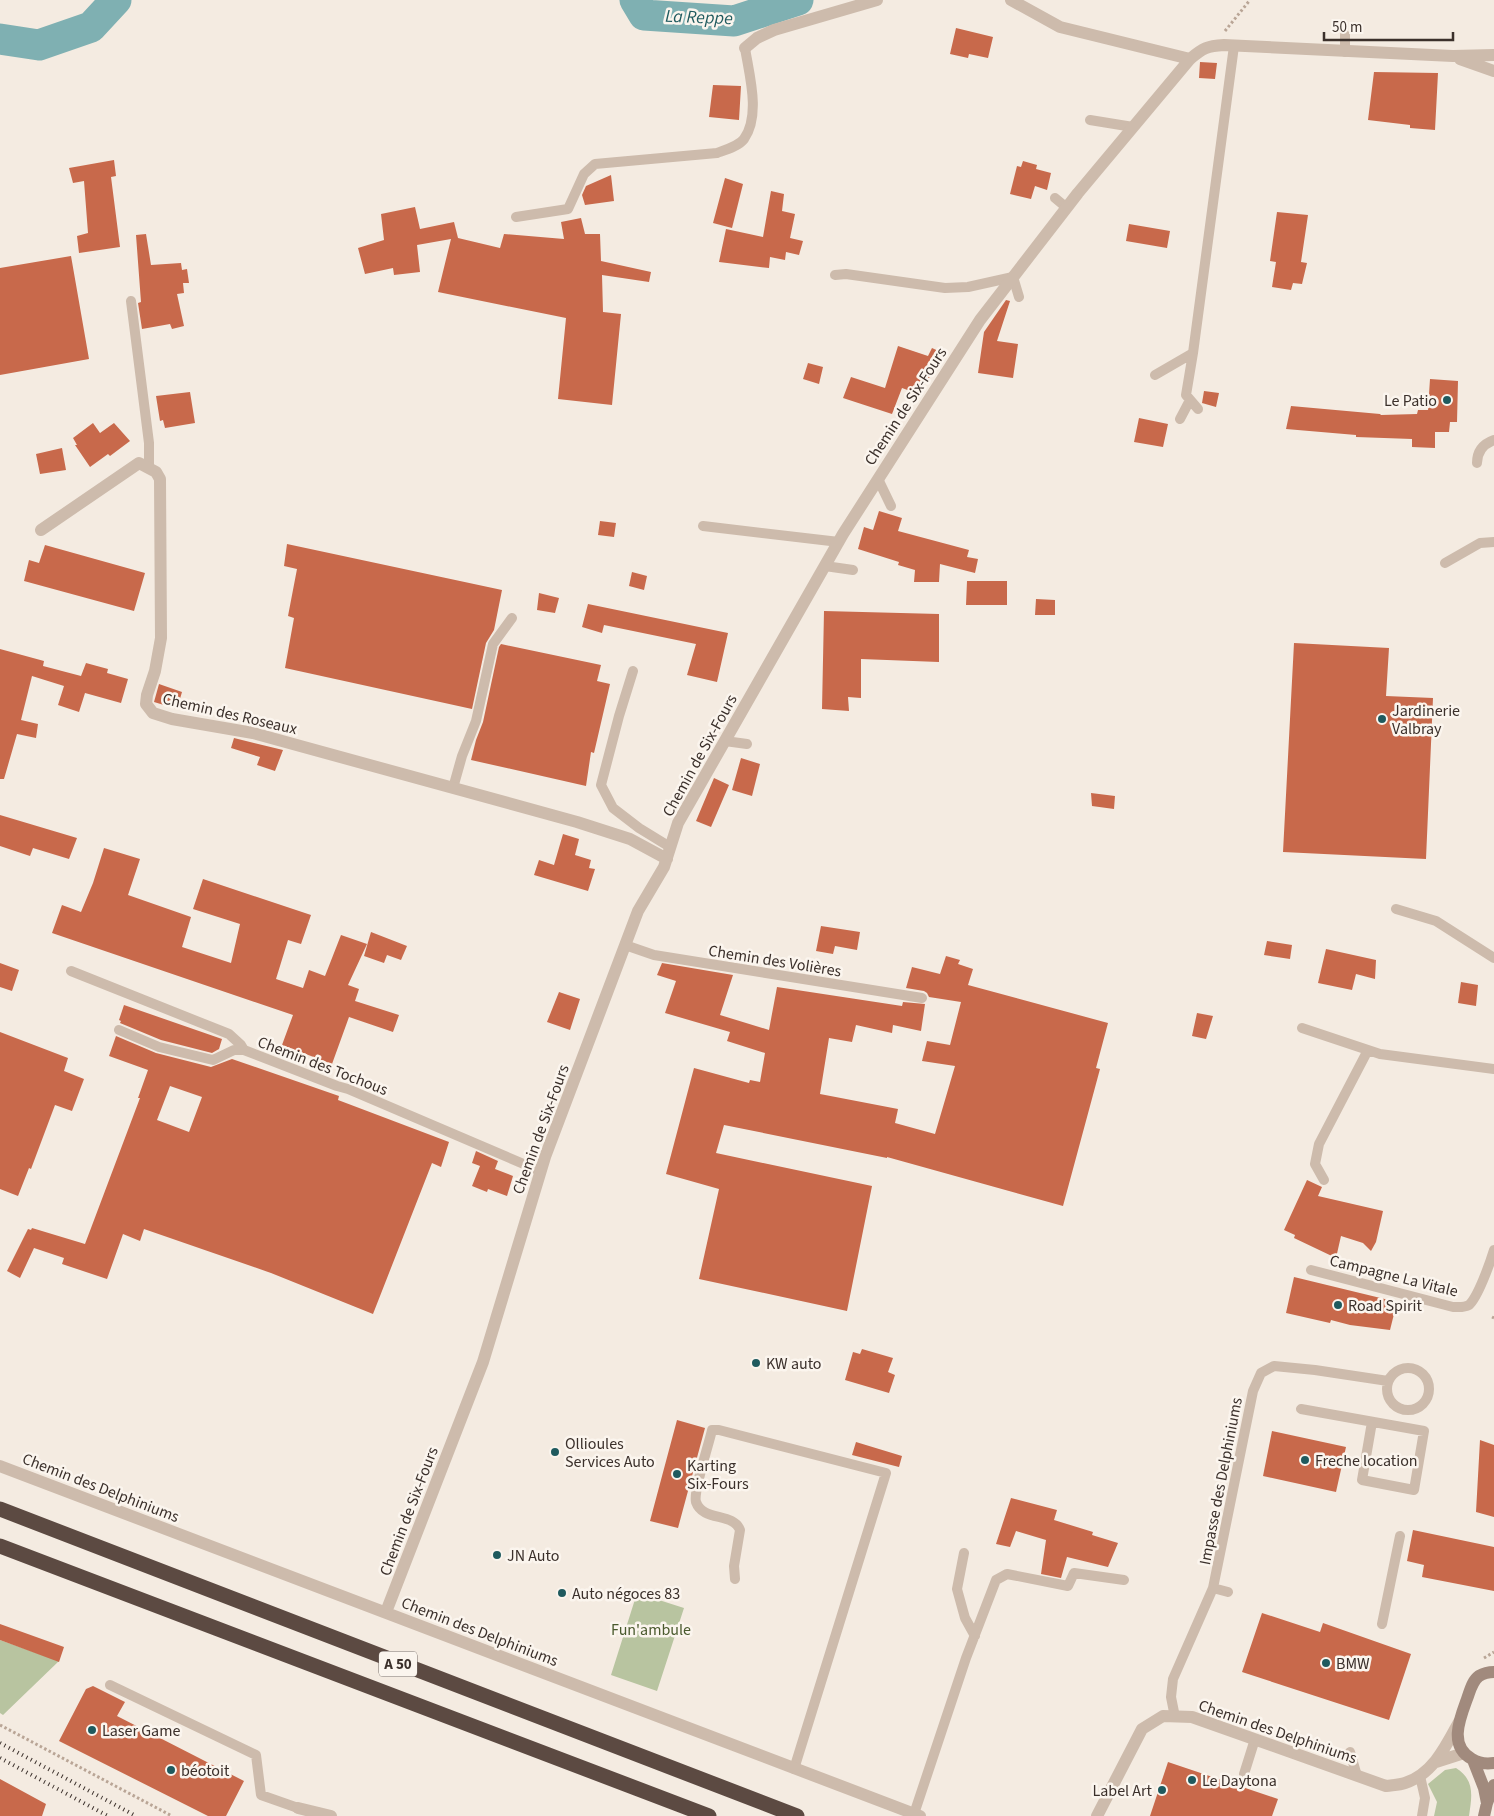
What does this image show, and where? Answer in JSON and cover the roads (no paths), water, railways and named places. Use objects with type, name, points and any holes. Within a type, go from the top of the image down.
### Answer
[{"type":"highway","name":"A 50","points":[[0,1510],[797,1816]]},
{"type":"highway","name":"A 50","points":[[0,1546],[709,1816]]},
{"type":"street","points":[[745,48],[757,38],[774,30],[877,0]]},
{"type":"street","points":[[1011,0],[1060,27],[1195,55],[1208,46],[1453,56],[1494,55]]},
{"type":"street","name":"Chemin de Six-Fours","points":[[386,1612],[483,1362],[540,1171],[638,911],[664,867],[678,823],[915,412],[980,320],[1067,208],[1195,55]]},
{"type":"street","points":[[1453,56],[1494,71]]},
{"type":"street","points":[[41,530],[139,463],[149,467]]},
{"type":"street","name":"Chemin des Roseaux","points":[[149,467],[156,472],[160,479],[161,638],[146,704],[153,713],[172,719],[253,733],[577,822],[668,853]]},
{"type":"street","name":"Chemin des Delphiniums","points":[[0,1466],[917,1815]]},
{"type":"street","points":[[1487,1803],[1484,1788],[1469,1757],[1458,1742],[1459,1722],[1471,1687],[1486,1672],[1494,1672]]},
{"type":"street","name":"Chemin des Delphiniums","points":[[1097,1816],[1142,1729],[1163,1716],[1192,1717],[1386,1786],[1405,1783],[1420,1776],[1436,1762],[1459,1722]]},
{"type":"street","points":[[1469,1757],[1482,1763],[1494,1763]]},
{"type":"street","name":"Chemin des Delphiniums","points":[[1436,1762],[1469,1757]]},
{"type":"street","points":[[1484,1816],[1494,1786]]},
{"type":"street","points":[[298,1808],[332,1816]]},
{"type":"lane","points":[[1345,35],[1345,52]]},
{"type":"lane","points":[[1198,409],[1186,395],[1234,46]]},
{"type":"lane","points":[[516,217],[568,209],[584,174],[595,164],[717,153],[729,149],[744,140],[752,120],[754,107],[745,48]]},
{"type":"lane","points":[[1090,120],[1134,127]]},
{"type":"lane","points":[[1055,198],[1067,208]]},
{"type":"lane","points":[[834,275],[846,274],[945,288],[968,287],[1013,277],[1019,297]]},
{"type":"lane","points":[[131,301],[149,443],[149,467]]},
{"type":"lane","points":[[1155,375],[1193,353]]},
{"type":"lane","points":[[1180,419],[1190,400]]},
{"type":"lane","points":[[1477,463],[1477,454],[1487,443],[1494,440]]},
{"type":"lane","points":[[878,479],[891,506]]},
{"type":"lane","points":[[703,526],[839,542]]},
{"type":"lane","points":[[1445,563],[1480,543],[1494,542]]},
{"type":"lane","points":[[825,566],[853,570]]},
{"type":"lane","points":[[453,788],[462,756],[476,721],[493,644],[512,618]]},
{"type":"lane","points":[[633,671],[601,785],[613,808],[668,853]]},
{"type":"lane","points":[[725,741],[747,744]]},
{"type":"lane","points":[[1396,909],[1436,921],[1494,958]]},
{"type":"lane","name":"Chemin des Volières","points":[[625,945],[654,955],[741,972],[922,998]]},
{"type":"lane","name":"Chemin des Tochous","points":[[71,971],[228,1034],[244,1050],[348,1089],[540,1171]]},
{"type":"lane","points":[[1302,1028],[1380,1054],[1494,1069]]},
{"type":"lane","points":[[119,1030],[159,1048],[213,1060],[234,1050],[244,1050]]},
{"type":"lane","points":[[1324,1180],[1315,1164],[1319,1144],[1368,1050]]},
{"type":"lane","name":"Campagne La Vitale","points":[[1311,1270],[1463,1307],[1468,1305],[1474,1297],[1494,1250]]},
{"type":"lane","name":"Impasse des Delphiniums","points":[[1175,1717],[1171,1698],[1174,1679],[1213,1588],[1253,1391],[1261,1373],[1274,1366],[1388,1381]]},
{"type":"lane","points":[[1405,1367],[1418,1369],[1428,1379],[1430,1393],[1423,1405],[1410,1410],[1396,1406],[1388,1395],[1388,1381],[1392,1374],[1405,1367]]},
{"type":"lane","points":[[1301,1409],[1424,1431],[1414,1490],[1362,1480],[1372,1422]]},
{"type":"lane","points":[[735,1579],[734,1566],[740,1530],[738,1525],[729,1519],[711,1515],[700,1508],[696,1501],[697,1489],[712,1430],[719,1430],[886,1473],[794,1769]]},
{"type":"lane","points":[[1382,1624],[1400,1536]]},
{"type":"lane","points":[[964,1553],[957,1588],[965,1618],[974,1636]]},
{"type":"lane","points":[[917,1815],[974,1636],[996,1580],[1007,1574],[1068,1586],[1074,1572],[1124,1580]]},
{"type":"lane","points":[[1213,1588],[1228,1592]]},
{"type":"lane","points":[[110,1685],[256,1755],[260,1795],[298,1808]]},
{"type":"lane","points":[[1244,1774],[1255,1739]]},
{"type":"lane","points":[[1350,1752],[1357,1776]]},
{"type":"lane","points":[[1420,1776],[1425,1798],[1422,1816]]},
{"type":"waterway","name":"La Reppe","points":[[0,39],[39,45],[91,27],[116,0]]},
{"type":"waterway","name":"La Reppe","points":[[635,0],[644,15],[734,21],[798,0]]},
{"type":"railway","points":[[0,1743],[136,1816]]},
{"type":"railway","points":[[0,1758],[108,1816]]},
{"type":"place","name":"Le Patio","points":[[1447,400]]},
{"type":"place","name":"Jardinerie Valbray","points":[[1382,719]]},
{"type":"place","name":"Road Spirit","points":[[1338,1305]]},
{"type":"place","name":"KW auto","points":[[756,1363]]},
{"type":"place","name":"Ollioules Services Auto","points":[[555,1452]]},
{"type":"place","name":"Freche location","points":[[1305,1460]]},
{"type":"place","name":"Karting Six-Fours","points":[[677,1474]]},
{"type":"place","name":"JN Auto","points":[[497,1555]]},
{"type":"place","name":"Auto négoces 83","points":[[562,1593]]},
{"type":"place","name":"BMW","points":[[1326,1663]]},
{"type":"place","name":"Laser Game","points":[[92,1730]]},
{"type":"place","name":"béotoit","points":[[171,1770]]},
{"type":"place","name":"Le Daytona","points":[[1192,1780]]},
{"type":"place","name":"Label Art","points":[[1162,1790]]},
{"type":"park label","name":"Fun'ambule","points":[[651,1629]]}]
